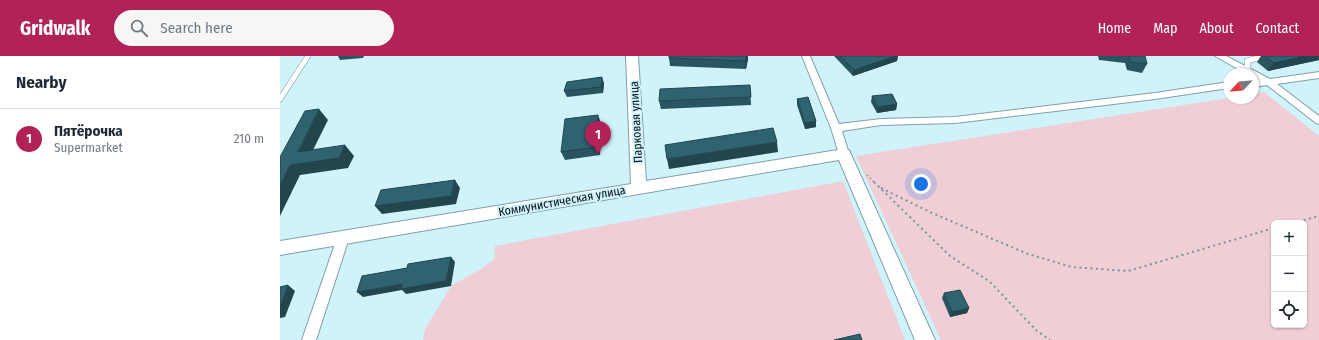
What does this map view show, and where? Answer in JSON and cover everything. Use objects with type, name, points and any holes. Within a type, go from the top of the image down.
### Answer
[{"type":"street","name":"Парковая улица","points":[[632,56],[639,188]]},
{"type":"street","points":[[806,56],[836,128],[844,154],[925,340]]},
{"type":"street","points":[[1219,56],[1242,68]]},
{"type":"street","points":[[1259,83],[1319,75]]},
{"type":"street","points":[[1259,76],[1270,82],[1319,121]]},
{"type":"street","points":[[836,128],[881,122],[955,120],[1155,96],[1223,86]]},
{"type":"street","name":"Коммунистическая улица","points":[[280,248],[844,154]]},
{"type":"street","points":[[309,340],[343,238]]},
{"type":"lane","points":[[280,99],[308,56]]},
{"type":"lane","points":[[1248,68],[1247,61],[1265,56]]},
{"type":"path","points":[[865,173],[950,256],[989,281],[1038,331],[1050,340]]},
{"type":"path","points":[[880,188],[932,213],[1028,254],[1072,268],[1128,271],[1271,229]]},
{"type":"path","points":[[1304,220],[1319,216]]},
{"type":"shaded area","points":[[1264,92],[1319,136],[1319,340],[941,340],[856,156],[1223,99],[1223,104],[1259,104],[1259,93]]},
{"type":"shaded area","points":[[843,181],[905,340],[423,340],[425,329],[451,286],[481,269],[494,259],[495,246]]},
{"type":"building","points":[[669,56],[746,56],[745,61],[669,58]]},
{"type":"building","points":[[840,56],[896,56],[854,70]]},
{"type":"building","points":[[1129,56],[1145,56],[1147,64],[1131,62]]},
{"type":"building","points":[[1265,56],[1305,56],[1274,63]]},
{"type":"building","points":[[602,77],[601,87],[564,91],[567,82]]},
{"type":"building","points":[[750,85],[751,97],[659,101],[660,89]]},
{"type":"building","points":[[892,94],[897,104],[877,107],[872,96]]},
{"type":"building","points":[[808,97],[816,121],[805,123],[797,99]]},
{"type":"building","points":[[319,109],[298,152],[345,145],[339,158],[290,165],[280,185],[280,157],[305,111]]},
{"type":"building","points":[[598,115],[597,147],[561,152],[565,119]]},
{"type":"building","points":[[773,128],[777,142],[667,159],[665,145]]},
{"type":"building","points":[[455,180],[451,196],[375,206],[381,190]]},
{"type":"building","points":[[451,257],[446,281],[401,289],[402,284],[357,292],[362,276],[407,268],[408,264]]},
{"type":"building","points":[[288,285],[280,307],[280,287]]},
{"type":"building","points":[[960,290],[969,308],[952,312],[944,293]]},
{"type":"building","points":[[860,334],[862,340],[834,340]]},
{"type":"place","name":"Пятёрочка","points":[[598,154]]}]
